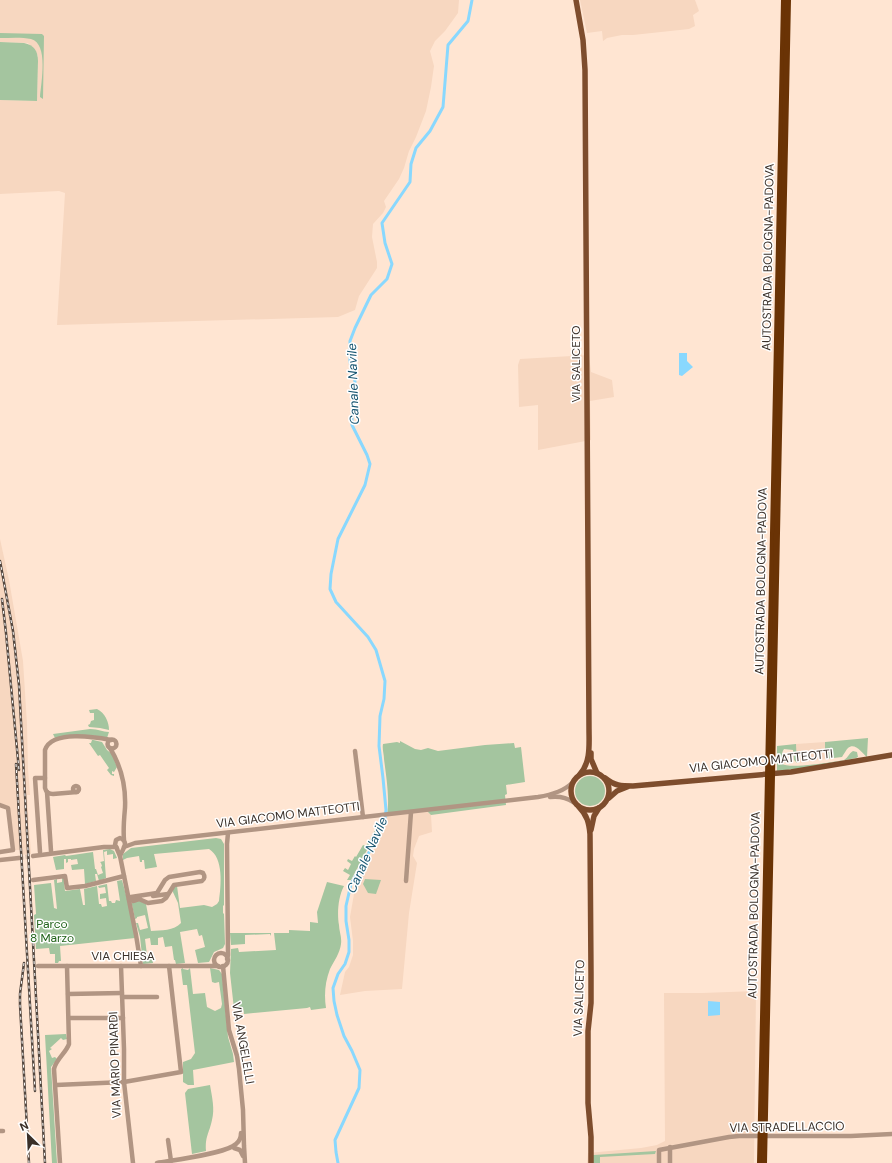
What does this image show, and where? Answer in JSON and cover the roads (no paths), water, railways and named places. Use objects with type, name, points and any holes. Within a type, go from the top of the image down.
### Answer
[{"type":"highway","name":"AUTOSTRADA BOLOGNA-PADOVA","points":[[760,1163],[784,0]]},
{"type":"highway","name":"AUTOSTRADA BOLOGNA-PADOVA","points":[[764,1163],[788,0]]},
{"type":"main road","name":"VIA SALICETO","points":[[576,0],[583,40],[585,70],[589,729],[591,759],[597,773]]},
{"type":"main road","name":"VIA SALICETO","points":[[572,783],[584,769],[587,762],[589,729]]},
{"type":"main road","name":"VIA GIACOMO MATTEOTTI","points":[[605,778],[611,783],[619,786],[633,786],[792,772],[892,755]]},
{"type":"main road","points":[[580,774],[592,771],[605,778],[609,789],[607,800]]},
{"type":"main road","points":[[572,783],[570,790],[574,802]]},
{"type":"main road","name":"VIA GIACOMO MATTEOTTI","points":[[607,800],[617,791],[633,786]]},
{"type":"main road","name":"VIA SALICETO","points":[[590,834],[594,816],[607,800]]},
{"type":"main road","name":"VIA SALICETO","points":[[574,802],[583,811],[587,818],[590,834],[591,988],[588,1031],[588,1103],[591,1137],[591,1163]]},
{"type":"main road","points":[[579,807],[589,810],[599,808]]},
{"type":"street","points":[[51,851],[45,778],[46,745],[73,736],[115,741],[117,743],[118,762],[125,807],[123,829],[119,845],[120,856],[137,938],[141,966]]},
{"type":"street","points":[[98,738],[109,747],[118,762]]},
{"type":"street","points":[[109,747],[108,744],[111,740]]},
{"type":"street","points":[[109,747],[114,748],[117,746]]},
{"type":"street","points":[[355,751],[363,817]]},
{"type":"street","points":[[40,852],[35,778],[45,778]]},
{"type":"street","name":"VIA GIACOMO MATTEOTTI","points":[[33,856],[111,845],[135,844],[538,797],[559,792],[572,783]]},
{"type":"street","points":[[47,792],[49,794],[77,792],[79,787],[75,786],[61,793]]},
{"type":"street","name":"VIA GIACOMO MATTEOTTI","points":[[538,797],[562,797],[574,802]]},
{"type":"street","points":[[0,805],[8,808],[13,850],[0,852]]},
{"type":"street","points":[[406,881],[411,812]]},
{"type":"street","points":[[119,845],[126,845],[123,829]]},
{"type":"street","points":[[214,961],[220,966],[226,964],[228,955],[228,833]]},
{"type":"street","points":[[223,834],[227,844]]},
{"type":"street","name":"VIA GIACOMO MATTEOTTI","points":[[119,845],[120,838],[135,844]]},
{"type":"street","points":[[0,860],[19,858]]},
{"type":"street","points":[[200,872],[203,873],[204,876],[202,881],[174,885],[166,895],[133,901],[129,899],[131,897],[156,894],[166,879],[171,876],[200,872]]},
{"type":"street","points":[[33,880],[66,876],[67,888],[85,886],[124,876]]},
{"type":"street","points":[[171,876],[174,885]]},
{"type":"street","points":[[160,890],[161,894],[166,895]]},
{"type":"street","points":[[207,966],[227,947]]},
{"type":"street","points":[[221,953],[225,955],[227,959]]},
{"type":"street","name":"VIA CHIESA","points":[[38,966],[220,966]]},
{"type":"street","points":[[60,1163],[55,1067],[68,1048],[69,1044],[67,966]]},
{"type":"street","name":"VIA MARIO PINARDI","points":[[122,966],[124,1082],[133,1163]]},
{"type":"street","points":[[56,1085],[124,1082],[181,1072],[170,966]]},
{"type":"street","name":"VIA ANGELELLI","points":[[220,966],[223,973],[229,1030],[238,1063],[243,1113],[245,1163]]},
{"type":"street","points":[[68,994],[157,997]]},
{"type":"street","points":[[69,1018],[123,1018]]},
{"type":"street","points":[[234,1147],[240,1140],[243,1113]]},
{"type":"street","name":"VIA STRADELLACCIO","points":[[659,1163],[658,1150],[729,1136],[851,1136],[892,1134]]},
{"type":"street","points":[[168,1140],[171,1161]]},
{"type":"street","points":[[157,1163],[210,1154],[234,1147],[244,1146]]},
{"type":"street","points":[[234,1147],[240,1150],[243,1154],[245,1163]]},
{"type":"street","points":[[670,1147],[670,1163]]},
{"type":"water","points":[[679,353],[687,353],[687,361],[693,367],[682,376],[679,375]]},
{"type":"water","points":[[708,1001],[720,1002],[720,1015],[708,1016]]},
{"type":"waterway","name":"Canale Navile","points":[[338,1163],[335,1140],[359,1088],[360,1070],[344,1036],[337,1015],[333,988],[338,974],[345,964],[349,952],[346,906],[351,884],[376,840],[385,818],[386,810],[379,746],[380,716],[384,699],[385,681],[376,650],[368,637],[336,602],[330,589],[331,574],[338,539],[365,485],[370,464],[352,425],[355,381],[350,362],[350,341],[371,295],[387,279],[392,264],[385,243],[382,223],[410,182],[411,164],[416,148],[430,131],[443,107],[448,45],[468,21],[472,0]]},
{"type":"tunnel","points":[[19,858],[33,856]]},
{"type":"railway","points":[[0,561],[13,631],[19,685],[45,1163]]},
{"type":"railway","points":[[2,599],[19,770]]},
{"type":"railway","points":[[16,764],[35,1091]]},
{"type":"railway","points":[[24,963],[20,1005],[29,1163]]},
{"type":"park label","name":"Parco 8 Marzo","points":[[52,931]]}]
